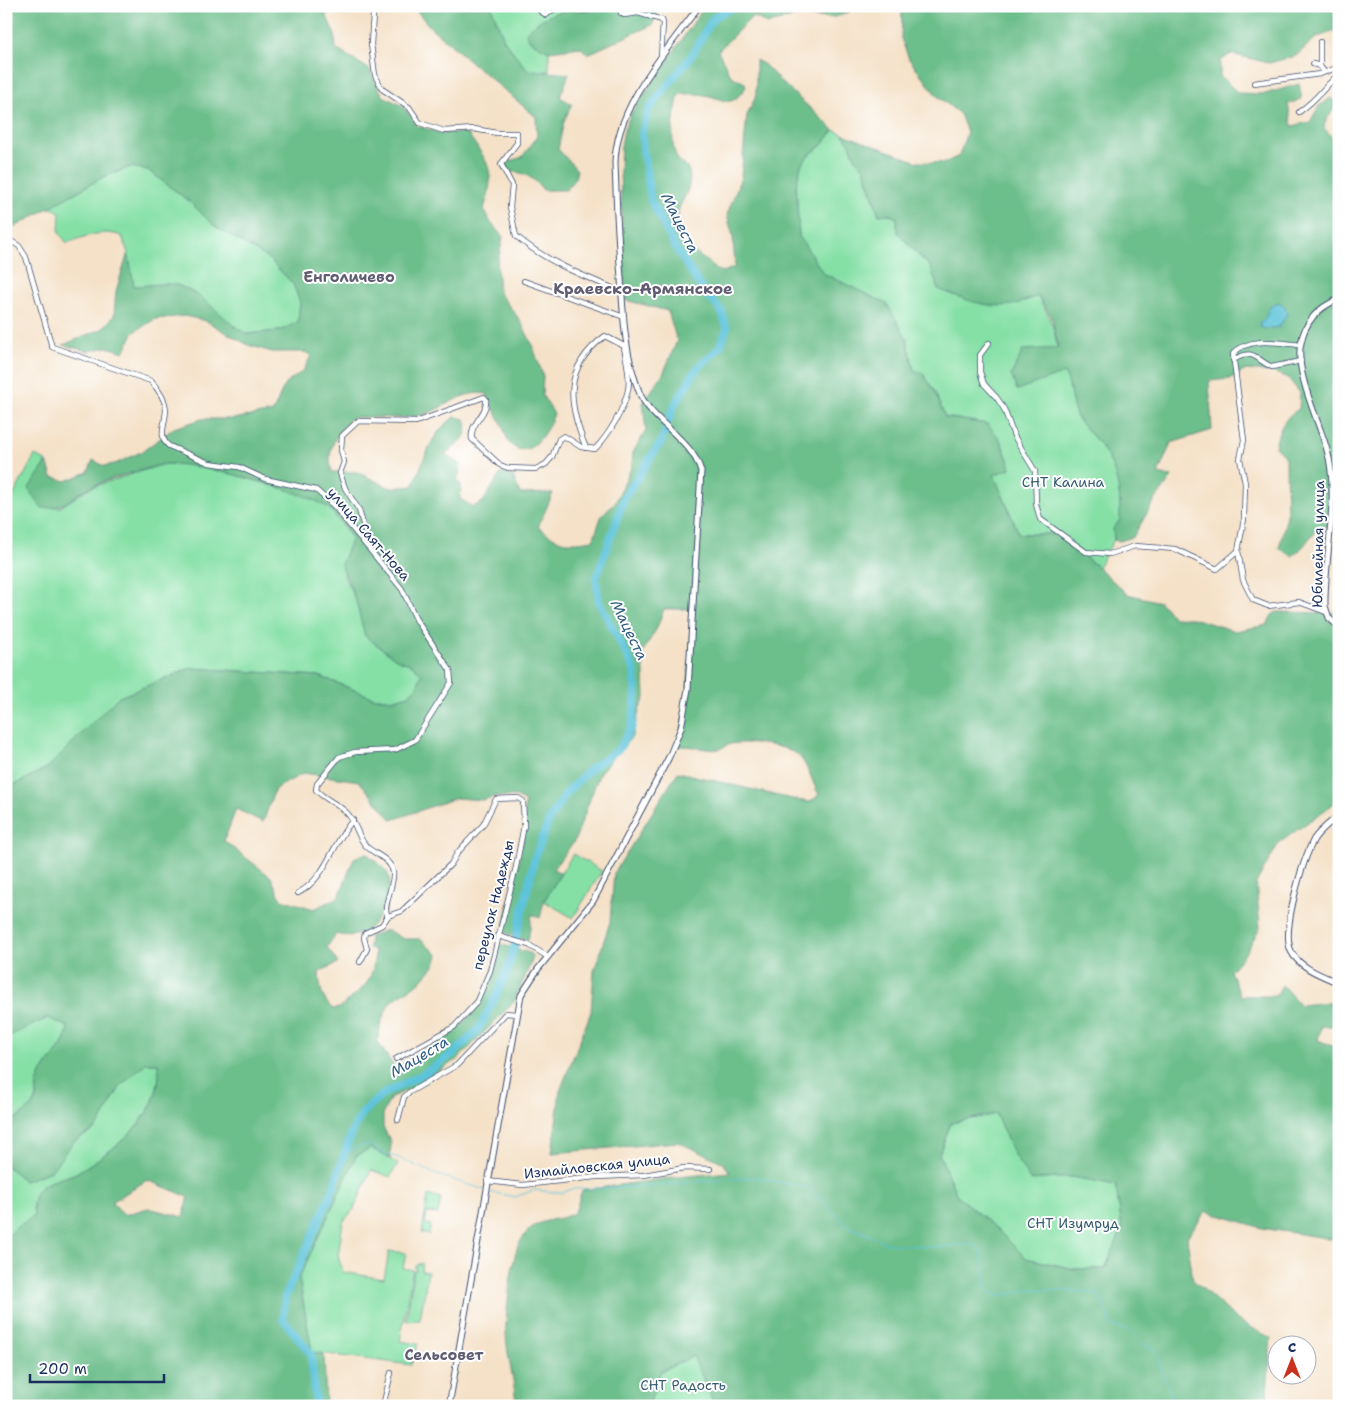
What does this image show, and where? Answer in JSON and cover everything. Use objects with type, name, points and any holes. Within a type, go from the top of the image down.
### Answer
[{"type":"street","points":[[534,6],[546,15],[558,6]]},
{"type":"street","points":[[573,6],[585,11],[604,6]]},
{"type":"street","points":[[620,6],[621,13],[624,15],[638,13],[662,20],[664,23],[661,57]]},
{"type":"street","points":[[370,550],[358,510],[344,488],[340,473],[344,462],[341,450],[342,436],[358,420],[416,422],[481,397],[486,400],[487,405],[472,428],[472,439],[500,465],[508,468],[540,468],[552,457],[559,439],[564,436],[586,448],[595,448],[601,444],[625,400],[629,387],[615,163],[616,144],[625,115],[661,57],[699,6]]},
{"type":"street","points":[[373,15],[371,62],[382,89],[408,107],[420,123],[426,127],[444,131],[474,129],[497,133],[517,133],[517,143],[500,164],[512,185],[510,207],[516,236],[532,249],[580,274],[622,292]]},
{"type":"street","points":[[1320,42],[1320,66],[1324,72]]},
{"type":"street","points":[[1313,64],[1320,66]]},
{"type":"street","points":[[1254,83],[1324,72],[1339,67]]},
{"type":"street","points":[[1299,112],[1322,94],[1330,82],[1339,74]]},
{"type":"street","name":"улица Саят-Нова","points":[[6,238],[13,240],[26,257],[52,346],[151,381],[160,392],[166,407],[162,436],[164,442],[201,460],[233,466],[266,479],[316,490],[334,506],[402,589],[417,621],[452,675],[450,683],[436,702],[424,728],[415,740],[395,750],[355,752],[339,757],[318,781],[316,790],[323,797],[340,806],[353,820],[365,844],[387,860],[392,872],[390,893],[385,909],[388,916]]},
{"type":"street","points":[[524,281],[624,316]]},
{"type":"street","points":[[1326,612],[1299,602],[1268,606],[1253,600],[1248,594],[1238,551],[1244,519],[1245,483],[1240,459],[1244,440],[1233,360],[1236,351],[1251,344],[1274,342],[1300,344],[1316,313],[1326,304],[1339,299]]},
{"type":"street","points":[[449,1406],[516,1014],[521,995],[548,957],[593,901],[669,757],[681,728],[688,689],[701,478],[697,461],[686,445],[641,396],[626,347],[605,336],[577,365],[572,409],[586,448]]},
{"type":"street","points":[[989,343],[980,355],[980,372],[984,384],[1004,409],[1017,443],[1034,471],[1036,504],[1040,519],[1086,552],[1110,554],[1135,546],[1175,549],[1217,569],[1231,560],[1238,551]]},
{"type":"street","name":"Юбилейная улица","points":[[1300,344],[1301,361],[1310,404],[1323,436],[1331,467],[1332,508],[1327,562],[1326,612],[1339,627]]},
{"type":"street","points":[[1233,360],[1248,353],[1254,354],[1272,367],[1301,361]]},
{"type":"street","points":[[1231,560],[1239,561]]},
{"type":"street","name":"переулок Надежды","points":[[388,916],[402,911],[450,864],[458,852],[483,825],[496,799],[518,798],[523,801],[522,834],[490,971],[476,1003],[454,1027],[396,1059]]},
{"type":"street","points":[[1339,815],[1316,837],[1310,847],[1294,899],[1289,930],[1292,954],[1304,965],[1339,983]]},
{"type":"street","points":[[298,893],[318,877],[342,832],[353,820]]},
{"type":"street","points":[[360,962],[367,949],[364,938],[365,933],[382,925],[388,916]]},
{"type":"street","points":[[498,936],[529,945],[548,957]]},
{"type":"street","points":[[398,1120],[404,1097],[457,1064],[506,1013],[516,1014]]},
{"type":"street","name":"Измайловская улица","points":[[487,1182],[522,1185],[596,1177],[644,1175],[684,1168],[710,1169]]},
{"type":"street","points":[[384,1406],[391,1373]]},
{"type":"green space","points":[[6,6],[322,6],[335,35],[336,49],[369,69],[383,96],[403,106],[418,126],[441,133],[467,133],[486,161],[489,168],[490,185],[484,209],[491,223],[503,237],[497,265],[499,293],[520,320],[532,344],[543,376],[542,395],[554,414],[548,428],[538,442],[532,447],[525,449],[518,449],[510,444],[487,394],[470,394],[430,412],[413,417],[351,418],[337,436],[331,449],[330,464],[332,472],[357,472],[390,488],[413,486],[429,447],[440,430],[455,417],[465,419],[465,435],[459,444],[445,455],[461,465],[457,482],[461,484],[460,499],[473,507],[483,502],[501,473],[513,476],[520,494],[553,493],[538,527],[558,540],[576,542],[593,540],[602,515],[615,503],[632,466],[633,452],[646,431],[643,403],[663,374],[677,341],[668,311],[625,300],[620,170],[624,130],[631,113],[705,6],[859,6],[849,12],[833,17],[794,17],[767,24],[753,16],[718,51],[731,76],[745,83],[746,87],[740,94],[735,99],[727,101],[701,94],[679,94],[673,126],[673,143],[677,158],[687,168],[690,176],[688,189],[678,213],[679,228],[685,243],[717,270],[723,272],[735,267],[733,236],[727,215],[741,177],[747,115],[756,96],[756,60],[765,65],[834,130],[821,146],[810,154],[801,165],[796,186],[799,236],[823,273],[887,304],[907,339],[914,370],[922,372],[934,390],[945,417],[987,424],[1000,439],[1011,468],[994,475],[1019,534],[1055,534],[1098,567],[1127,594],[1160,602],[1174,618],[1192,618],[1235,631],[1267,625],[1272,615],[1276,612],[1339,613],[1339,797],[1332,805],[1279,843],[1256,883],[1260,928],[1244,955],[1230,971],[1241,996],[1276,996],[1282,985],[1300,1005],[1330,1002],[1339,1007],[1339,1026],[1321,1026],[1318,1040],[1339,1049],[1339,1240],[1262,1228],[1206,1211],[1187,1237],[1193,1280],[1239,1321],[1268,1336],[1267,1394],[1278,1406],[715,1406],[693,1356],[660,1372],[649,1406],[516,1406],[506,1333],[507,1315],[511,1275],[516,1253],[519,1244],[529,1230],[533,1226],[575,1212],[583,1190],[730,1172],[722,1162],[678,1142],[552,1153],[560,1091],[591,1012],[594,971],[610,922],[614,873],[678,772],[796,800],[810,802],[819,795],[803,761],[787,749],[766,744],[746,743],[730,744],[720,749],[677,746],[686,711],[693,609],[664,609],[657,628],[643,651],[645,698],[640,708],[632,737],[600,772],[575,840],[553,869],[561,873],[544,901],[540,918],[532,914],[528,941],[503,932],[524,836],[525,802],[517,797],[497,796],[482,800],[456,798],[392,820],[359,781],[304,773],[275,789],[263,822],[236,809],[224,841],[271,877],[281,899],[314,909],[339,897],[354,858],[366,853],[381,865],[388,874],[390,882],[387,897],[375,922],[363,932],[355,935],[336,934],[327,947],[338,963],[319,972],[319,977],[324,997],[333,1009],[340,1008],[361,990],[369,979],[374,963],[375,951],[369,948],[370,936],[387,930],[404,939],[420,939],[438,955],[435,965],[420,982],[390,1002],[382,1020],[377,1041],[395,1068],[445,1038],[468,1018],[486,988],[499,944],[530,953],[533,958],[514,1002],[459,1058],[413,1088],[391,1097],[383,1113],[383,1127],[391,1142],[390,1159],[371,1148],[356,1156],[299,1278],[312,1352],[324,1355],[326,1406],[6,1406],[6,1238],[17,1227],[34,1216],[34,1198],[39,1189],[44,1185],[76,1173],[91,1164],[121,1142],[135,1128],[146,1114],[154,1098],[158,1081],[158,1063],[146,1063],[121,1085],[97,1128],[73,1142],[51,1171],[24,1181],[6,1165],[6,1123],[23,1114],[34,1103],[37,1097],[37,1084],[40,1076],[63,1043],[68,1027],[48,1018],[6,1039],[6,789],[47,768],[117,698],[191,668],[319,676],[372,697],[392,700],[409,695],[417,686],[422,674],[412,665],[396,659],[365,636],[356,601],[341,564],[352,538],[335,514],[316,501],[246,478],[219,471],[174,464],[161,465],[97,484],[63,504],[51,508],[42,508],[28,489],[47,462],[52,477],[66,481],[88,472],[93,460],[104,466],[115,464],[143,451],[174,428],[202,419],[233,419],[273,412],[285,384],[303,371],[311,356],[305,352],[272,352],[248,345],[206,321],[185,316],[155,319],[133,333],[124,352],[107,347],[88,351],[63,345],[102,329],[114,316],[116,291],[128,253],[134,286],[163,284],[180,286],[190,290],[238,329],[247,334],[279,331],[298,322],[300,302],[293,284],[269,259],[213,225],[190,202],[148,170],[131,167],[103,177],[6,232]],"holes":[[[996,1114],[1013,1153],[1030,1180],[1072,1177],[1116,1185],[1122,1229],[1105,1269],[1074,1269],[1026,1258],[997,1229],[957,1196],[939,1154],[951,1123]],[[147,1180],[189,1197],[183,1217],[148,1208],[124,1215],[112,1202]]]},
{"type":"green space","points":[[413,6],[491,6],[504,40],[527,70],[569,74],[560,97],[572,104],[564,121],[558,149],[577,170],[575,178],[566,190],[543,190],[529,176],[510,172],[506,168],[508,162],[522,157],[537,137],[536,117],[430,27]]},
{"type":"green space","points":[[491,6],[585,6],[530,41],[549,51],[549,71],[527,70],[504,40]]},
{"type":"green space","points":[[585,6],[660,6],[660,8],[652,25],[588,54],[580,47],[549,51],[530,41],[526,33],[537,22],[559,12],[582,10]]},
{"type":"green space","points":[[901,6],[1339,6],[1339,30],[1317,37],[1296,56],[1269,63],[1231,54],[1220,61],[1220,76],[1238,93],[1265,94],[1299,84],[1302,99],[1288,104],[1292,126],[1310,122],[1319,106],[1331,98],[1338,103],[1325,122],[1324,128],[1333,138],[1339,137],[1339,536],[1325,526],[1319,526],[1292,556],[1279,548],[1287,516],[1286,458],[1275,447],[1285,420],[1299,409],[1300,393],[1288,378],[1273,372],[1246,370],[1229,379],[1209,381],[1212,430],[1171,443],[1158,474],[1172,477],[1153,503],[1133,537],[1120,541],[1114,540],[1113,529],[1120,520],[1120,498],[1116,478],[1109,459],[1095,438],[1077,417],[1064,373],[1017,390],[1011,375],[1023,350],[1058,348],[1052,318],[1038,296],[1021,303],[1002,306],[974,302],[938,289],[931,268],[898,233],[897,218],[888,214],[879,215],[864,168],[856,160],[850,144],[843,134],[918,162],[944,163],[959,156],[967,132],[960,114],[937,96],[909,59],[901,38]]},
{"type":"green space","name":"СНТ Калина","points":[[834,130],[843,134],[850,144],[856,160],[864,168],[879,215],[888,214],[897,218],[897,227],[906,242],[931,268],[938,289],[1011,305],[1037,296],[1055,334],[1057,352],[1055,375],[1064,373],[1067,378],[1077,417],[1104,450],[1116,478],[1120,498],[1120,520],[1113,529],[1114,540],[1098,567],[1055,534],[1019,534],[994,475],[1011,467],[1000,439],[987,424],[945,417],[934,390],[914,370],[907,339],[898,324],[846,285],[823,273],[799,236],[796,186],[801,165],[810,154],[821,146]]},
{"type":"green space","points":[[131,167],[148,170],[190,202],[213,225],[269,259],[293,284],[300,302],[298,322],[279,331],[247,334],[142,286],[134,286],[128,253],[122,236],[101,233],[67,243],[59,233],[60,213],[55,209],[48,208],[103,177]]},
{"type":"green space","points":[[35,455],[47,462],[29,489],[59,508],[89,488],[164,464],[182,464],[229,473],[309,496],[329,508],[352,538],[344,576],[356,601],[365,636],[396,659],[412,665],[422,674],[417,686],[409,695],[392,700],[372,697],[319,676],[191,668],[117,698],[47,768],[6,789],[6,509]]},
{"type":"green space","points":[[573,854],[602,871],[573,918],[544,901]]},
{"type":"green space","points":[[48,1018],[68,1027],[63,1043],[40,1076],[37,1084],[37,1097],[34,1103],[23,1114],[6,1123],[6,1039],[14,1033]]},
{"type":"green space","points":[[146,1063],[158,1063],[158,1081],[154,1098],[134,1128],[121,1142],[91,1164],[76,1173],[44,1185],[39,1189],[34,1198],[34,1216],[17,1227],[6,1238],[6,1165],[24,1181],[51,1171],[73,1142],[97,1128],[121,1085]]},
{"type":"green space","name":"СНТ Изумруд","points":[[996,1114],[1013,1153],[1030,1180],[1072,1177],[1116,1185],[1122,1229],[1105,1269],[1074,1269],[1026,1258],[997,1229],[957,1196],[939,1154],[951,1123]]},
{"type":"green space","points":[[371,1148],[398,1164],[390,1177],[371,1170],[354,1209],[343,1222],[338,1256],[343,1272],[384,1279],[389,1251],[406,1253],[403,1268],[413,1270],[400,1341],[418,1344],[411,1365],[312,1352],[299,1278],[356,1156]]},
{"type":"green space","points":[[428,1195],[441,1199],[438,1214],[427,1213],[425,1223],[431,1225],[429,1235],[422,1233]]},
{"type":"green space","points":[[422,1263],[421,1271],[428,1272],[420,1320],[406,1321],[414,1270],[417,1270],[415,1265]]},
{"type":"green space","name":"СНТ Радость","points":[[693,1356],[715,1406],[649,1406],[660,1372]]},
{"type":"water","points":[[1279,302],[1285,307],[1287,314],[1279,327],[1266,329],[1260,327],[1260,321],[1263,322],[1270,307]]},
{"type":"waterway","name":"Мацеста","points":[[316,1406],[311,1354],[283,1319],[285,1297],[332,1192],[352,1131],[363,1112],[383,1094],[423,1074],[453,1054],[478,1030],[500,988],[511,960],[535,857],[550,818],[568,791],[590,769],[619,749],[632,726],[636,695],[634,669],[599,602],[596,579],[625,496],[661,442],[674,406],[695,371],[720,347],[727,328],[721,310],[704,292],[675,247],[651,201],[642,132],[649,109],[692,55],[713,18],[735,6]]},
{"type":"waterway","points":[[340,1168],[348,1152],[359,1146],[371,1145],[382,1153],[399,1158],[435,1174],[485,1190]]},
{"type":"waterway","points":[[489,1192],[515,1197],[534,1190],[561,1193],[572,1189],[634,1187],[755,1177],[809,1188],[847,1226],[890,1244],[939,1247],[970,1244],[981,1250],[987,1290],[998,1296],[1032,1289],[1098,1293],[1112,1326],[1129,1330],[1141,1343],[1158,1352],[1161,1370],[1176,1406]]},
{"type":"district","name":"Енголичево","points":[[349,277]]},
{"type":"district","name":"Краевско-Армянское","points":[[643,288]]},
{"type":"district","name":"Сельсовет","points":[[444,1355]]}]
